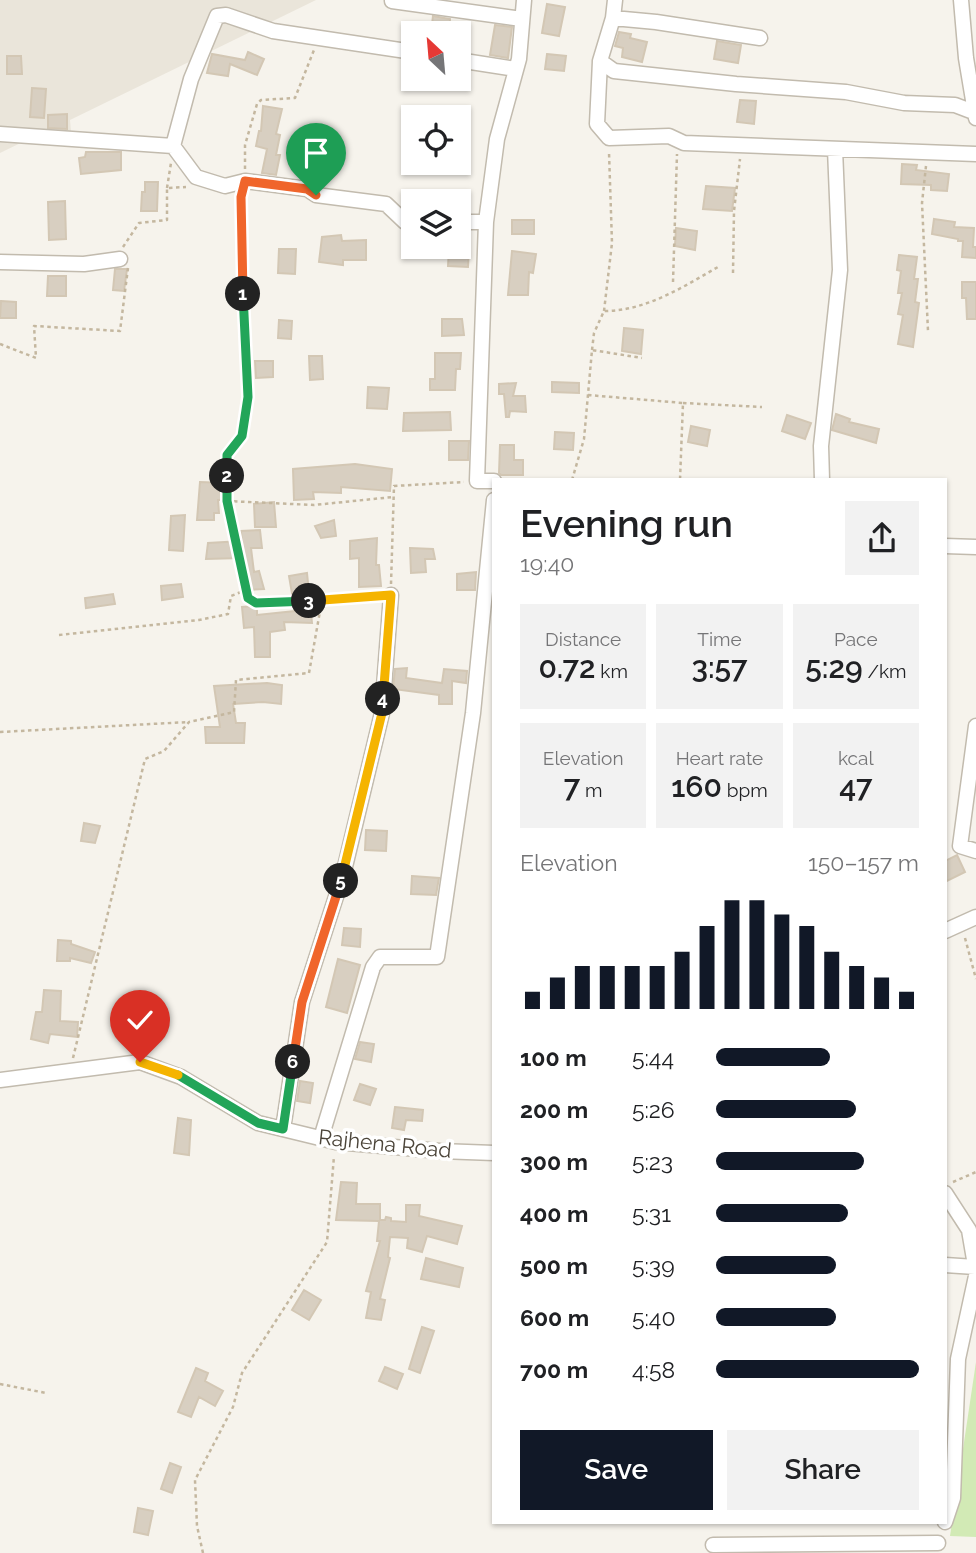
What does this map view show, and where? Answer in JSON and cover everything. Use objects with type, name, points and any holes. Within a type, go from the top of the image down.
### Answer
[{"type":"street","points":[[492,496],[477,481],[486,222],[497,139],[516,69],[524,0]]},
{"type":"street","points":[[615,0],[613,18],[600,61],[597,124],[609,138],[669,136],[684,143],[976,154]]},
{"type":"street","points":[[961,0],[975,115]]},
{"type":"street","points":[[392,1],[522,19]]},
{"type":"street","points":[[173,146],[191,79],[217,16],[226,15],[273,31],[401,50]]},
{"type":"street","points":[[613,18],[760,38]]},
{"type":"street","points":[[600,61],[614,71],[792,90],[846,92],[904,103],[955,105],[975,115]]},
{"type":"street","points":[[471,62],[516,69]]},
{"type":"street","points":[[0,134],[173,146],[196,177],[225,186],[245,181],[307,189],[316,195],[386,204],[401,218]]},
{"type":"street","points":[[822,478],[821,446],[840,270],[835,149]]},
{"type":"street","points":[[471,222],[486,222]]},
{"type":"street","points":[[0,262],[84,264],[120,259]]},
{"type":"street","points":[[477,481],[492,481]]},
{"type":"street","points":[[321,1138],[373,967],[380,957],[437,957],[473,713],[492,518]]},
{"type":"street","points":[[947,546],[976,547]]},
{"type":"street","points":[[283,1129],[302,1002],[343,875],[382,713],[391,595]]},
{"type":"street","points":[[976,726],[960,846],[976,851]]},
{"type":"street","points":[[947,930],[976,918]]},
{"type":"street","name":"Rajhena Road","points":[[0,1080],[140,1062],[181,1077],[258,1123],[335,1142],[492,1153]]},
{"type":"street","points":[[947,1196],[969,1230],[976,1271],[958,1359],[951,1378],[953,1498],[947,1516]]},
{"type":"street","points":[[947,1265],[976,1271]]},
{"type":"street","points":[[713,1545],[777,1549],[937,1548],[944,1524]]},
{"type":"path","points":[[320,37],[295,99],[261,100],[257,104],[245,145],[241,222],[248,397],[242,436],[227,455],[227,501],[248,598],[256,603],[391,595],[394,486],[477,481]]},
{"type":"path","points":[[573,478],[584,439],[594,333],[604,311],[612,243],[609,138]]},
{"type":"path","points":[[673,282],[678,140]]},
{"type":"path","points":[[733,273],[734,211],[741,146]]},
{"type":"path","points":[[927,152],[922,203],[928,331]]},
{"type":"path","points":[[0,344],[36,358],[34,326],[120,331],[130,268],[119,264],[123,246],[139,223],[167,220],[167,188],[190,187]]},
{"type":"path","points":[[604,311],[624,311],[676,292],[718,267]]},
{"type":"path","points":[[592,350],[642,358]]},
{"type":"path","points":[[588,395],[762,407]]},
{"type":"path","points":[[680,478],[683,403]]},
{"type":"path","points":[[227,501],[314,505],[393,498]]},
{"type":"path","points":[[59,635],[200,620],[228,614],[231,596],[246,590]]},
{"type":"path","points":[[0,733],[189,722],[234,712],[236,680],[309,673],[322,600]]},
{"type":"path","points":[[69,1072],[145,759],[164,751],[189,722]]},
{"type":"path","points":[[962,924],[976,979]]},
{"type":"path","points":[[204,1553],[197,1526],[195,1480],[233,1407],[242,1373],[327,1242],[335,1142]]},
{"type":"path","points":[[947,1185],[976,1172]]},
{"type":"path","points":[[0,1384],[46,1393]]},
{"type":"shaded area","points":[[0,0],[316,0],[70,120],[71,132],[39,134],[0,153]]},
{"type":"green space","points":[[976,1362],[976,1537],[950,1536]]},
{"type":"building","points":[[547,4],[565,7],[559,36],[542,33]]},
{"type":"building","points":[[433,16],[450,19],[450,21],[432,21]]},
{"type":"building","points":[[495,25],[512,27],[508,58],[490,55]]},
{"type":"building","points":[[619,32],[631,34],[630,38],[647,42],[642,62],[622,57],[623,48],[615,46]]},
{"type":"building","points":[[717,41],[741,45],[738,63],[714,59]]},
{"type":"building","points":[[248,52],[264,59],[257,75],[230,64],[228,76],[207,73],[212,54],[245,60]]},
{"type":"building","points":[[547,54],[566,56],[564,71],[545,69]]},
{"type":"building","points":[[7,56],[21,56],[22,74],[7,74]]},
{"type":"building","points":[[32,88],[46,89],[44,118],[30,117]]},
{"type":"building","points":[[740,100],[756,101],[754,124],[737,122]]},
{"type":"building","points":[[263,106],[282,109],[276,134],[280,135],[276,155],[280,155],[276,175],[262,173],[267,149],[256,146],[261,131]]},
{"type":"building","points":[[67,114],[67,129],[48,128],[48,115]]},
{"type":"building","points":[[86,152],[121,152],[121,170],[81,174],[79,158],[85,157]]},
{"type":"building","points":[[317,158],[334,160],[332,177],[315,175]]},
{"type":"building","points":[[902,164],[917,165],[916,170],[949,174],[947,191],[931,190],[931,185],[901,184]]},
{"type":"building","points":[[145,182],[158,182],[157,211],[141,211]]},
{"type":"building","points":[[706,186],[735,188],[732,211],[703,209]]},
{"type":"building","points":[[65,201],[66,239],[49,240],[48,202]]},
{"type":"building","points":[[934,219],[955,222],[954,227],[974,228],[973,247],[976,247],[976,258],[962,257],[963,241],[932,234]]},
{"type":"building","points":[[512,220],[534,220],[534,234],[512,234]]},
{"type":"building","points":[[676,228],[697,231],[695,250],[675,246]]},
{"type":"building","points":[[341,235],[342,241],[366,240],[366,260],[343,260],[343,265],[319,262],[322,237]]},
{"type":"building","points":[[279,249],[296,249],[295,274],[278,273]]},
{"type":"building","points":[[512,251],[536,254],[533,273],[529,272],[528,295],[508,295]]},
{"type":"building","points":[[899,255],[917,257],[915,302],[919,303],[913,347],[898,344],[903,315],[898,314],[902,293],[898,293],[901,271],[897,270]]},
{"type":"building","points":[[448,259],[468,259],[468,267],[448,266]]},
{"type":"building","points":[[115,269],[127,269],[124,291],[113,290]]},
{"type":"building","points":[[48,276],[66,276],[66,296],[47,296]]},
{"type":"building","points":[[962,282],[976,282],[976,319],[967,319],[966,298],[962,298]]},
{"type":"building","points":[[1,301],[16,302],[16,318],[0,318]]},
{"type":"building","points":[[442,319],[462,319],[464,335],[442,336]]},
{"type":"building","points":[[279,320],[292,321],[291,339],[278,338]]},
{"type":"building","points":[[624,328],[643,330],[641,354],[622,351]]},
{"type":"building","points":[[435,353],[461,353],[460,369],[456,369],[455,390],[430,390],[430,379],[435,379]]},
{"type":"building","points":[[309,356],[322,356],[323,379],[310,380]]},
{"type":"building","points":[[255,361],[273,361],[273,377],[256,378]]},
{"type":"building","points":[[552,382],[579,383],[579,393],[552,392]]},
{"type":"building","points":[[516,383],[513,396],[525,396],[526,412],[510,411],[509,417],[506,417],[504,394],[499,394],[499,384]]},
{"type":"building","points":[[368,387],[389,388],[387,409],[367,408]]},
{"type":"building","points":[[450,412],[451,430],[403,431],[404,413]]},
{"type":"building","points":[[836,414],[850,419],[849,422],[879,429],[876,443],[832,430]]},
{"type":"building","points":[[787,415],[811,423],[805,439],[782,431]]},
{"type":"building","points":[[691,426],[710,430],[707,446],[688,442]]},
{"type":"building","points":[[555,432],[574,433],[573,450],[554,449]]},
{"type":"building","points":[[449,441],[469,441],[468,460],[449,460]]},
{"type":"building","points":[[500,445],[514,445],[514,460],[523,460],[523,475],[499,473]]},
{"type":"building","points":[[355,464],[392,469],[390,491],[341,487],[341,493],[313,492],[314,499],[294,500],[293,469]]},
{"type":"building","points":[[200,482],[225,483],[225,500],[218,500],[219,513],[214,513],[214,520],[197,520]]},
{"type":"building","points":[[274,502],[276,527],[255,527],[254,504]]},
{"type":"building","points":[[185,515],[183,551],[169,550],[171,516]]},
{"type":"building","points":[[334,520],[336,536],[321,538],[315,526]]},
{"type":"building","points":[[260,530],[262,548],[251,548],[254,572],[259,571],[264,589],[247,590],[242,558],[206,559],[208,543],[242,541],[241,531]]},
{"type":"building","points":[[377,538],[376,565],[379,565],[381,586],[359,587],[359,558],[350,559],[350,541]]},
{"type":"building","points":[[410,548],[433,549],[435,559],[425,559],[426,572],[411,573]]},
{"type":"building","points":[[476,572],[475,590],[457,590],[457,574]]},
{"type":"building","points":[[307,573],[312,623],[284,622],[285,630],[270,632],[270,657],[255,657],[254,627],[244,628],[242,607],[257,606],[257,615],[295,611],[289,576]]},
{"type":"building","points":[[181,584],[183,597],[162,600],[161,586]]},
{"type":"building","points":[[113,594],[115,604],[86,608],[85,598]]},
{"type":"building","points":[[407,668],[406,678],[442,683],[444,669],[467,671],[466,683],[452,681],[452,704],[439,704],[439,695],[393,689],[395,669]]},
{"type":"building","points":[[267,683],[282,685],[281,704],[233,704],[236,723],[245,723],[244,743],[206,743],[205,727],[220,727],[214,686]]},
{"type":"building","points":[[84,823],[100,826],[95,843],[81,841]]},
{"type":"building","points":[[366,830],[387,831],[386,851],[365,850]]},
{"type":"building","points":[[957,855],[965,872],[947,881],[947,860]]},
{"type":"building","points":[[412,876],[439,878],[436,895],[411,894]]},
{"type":"building","points":[[344,928],[361,929],[360,947],[342,945]]},
{"type":"building","points":[[58,940],[71,941],[71,944],[95,952],[91,963],[70,958],[70,961],[57,961]]},
{"type":"building","points":[[338,959],[360,965],[347,1013],[326,1007]]},
{"type":"building","points":[[44,990],[61,991],[60,1021],[78,1022],[77,1037],[50,1034],[48,1043],[31,1039],[36,1012],[42,1012]]},
{"type":"building","points":[[360,1042],[374,1044],[371,1062],[355,1059]]},
{"type":"building","points":[[300,1081],[313,1083],[310,1103],[297,1101]]},
{"type":"building","points":[[360,1084],[376,1089],[370,1105],[354,1100]]},
{"type":"building","points":[[395,1107],[423,1110],[422,1121],[406,1120],[404,1130],[392,1128]]},
{"type":"building","points":[[178,1118],[191,1120],[189,1155],[174,1153]]},
{"type":"building","points":[[341,1182],[357,1183],[356,1204],[380,1204],[380,1220],[385,1220],[386,1217],[391,1218],[391,1221],[406,1222],[406,1205],[420,1205],[419,1216],[462,1226],[457,1244],[427,1236],[422,1252],[407,1248],[408,1238],[390,1237],[390,1258],[380,1299],[385,1300],[381,1320],[366,1318],[371,1292],[366,1291],[380,1241],[377,1241],[379,1221],[336,1220]]},
{"type":"building","points":[[426,1258],[463,1268],[459,1287],[421,1279]]},
{"type":"building","points":[[304,1290],[321,1300],[309,1320],[292,1310]]},
{"type":"building","points":[[422,1327],[434,1331],[420,1373],[409,1369]]},
{"type":"building","points":[[385,1367],[403,1374],[397,1389],[379,1381]]},
{"type":"building","points":[[196,1368],[208,1373],[205,1381],[223,1391],[215,1406],[199,1397],[191,1417],[178,1412]]},
{"type":"building","points":[[170,1463],[181,1467],[172,1493],[161,1489]]},
{"type":"building","points":[[138,1508],[153,1511],[148,1535],[134,1532]]},
{"type":"route","points":[[140,1062],[181,1077],[258,1123],[283,1129],[302,1002],[343,875],[382,713],[391,595],[256,603],[248,598],[227,501],[227,455],[242,436],[248,397],[242,285],[241,197],[245,181],[307,189],[316,195]]}]
